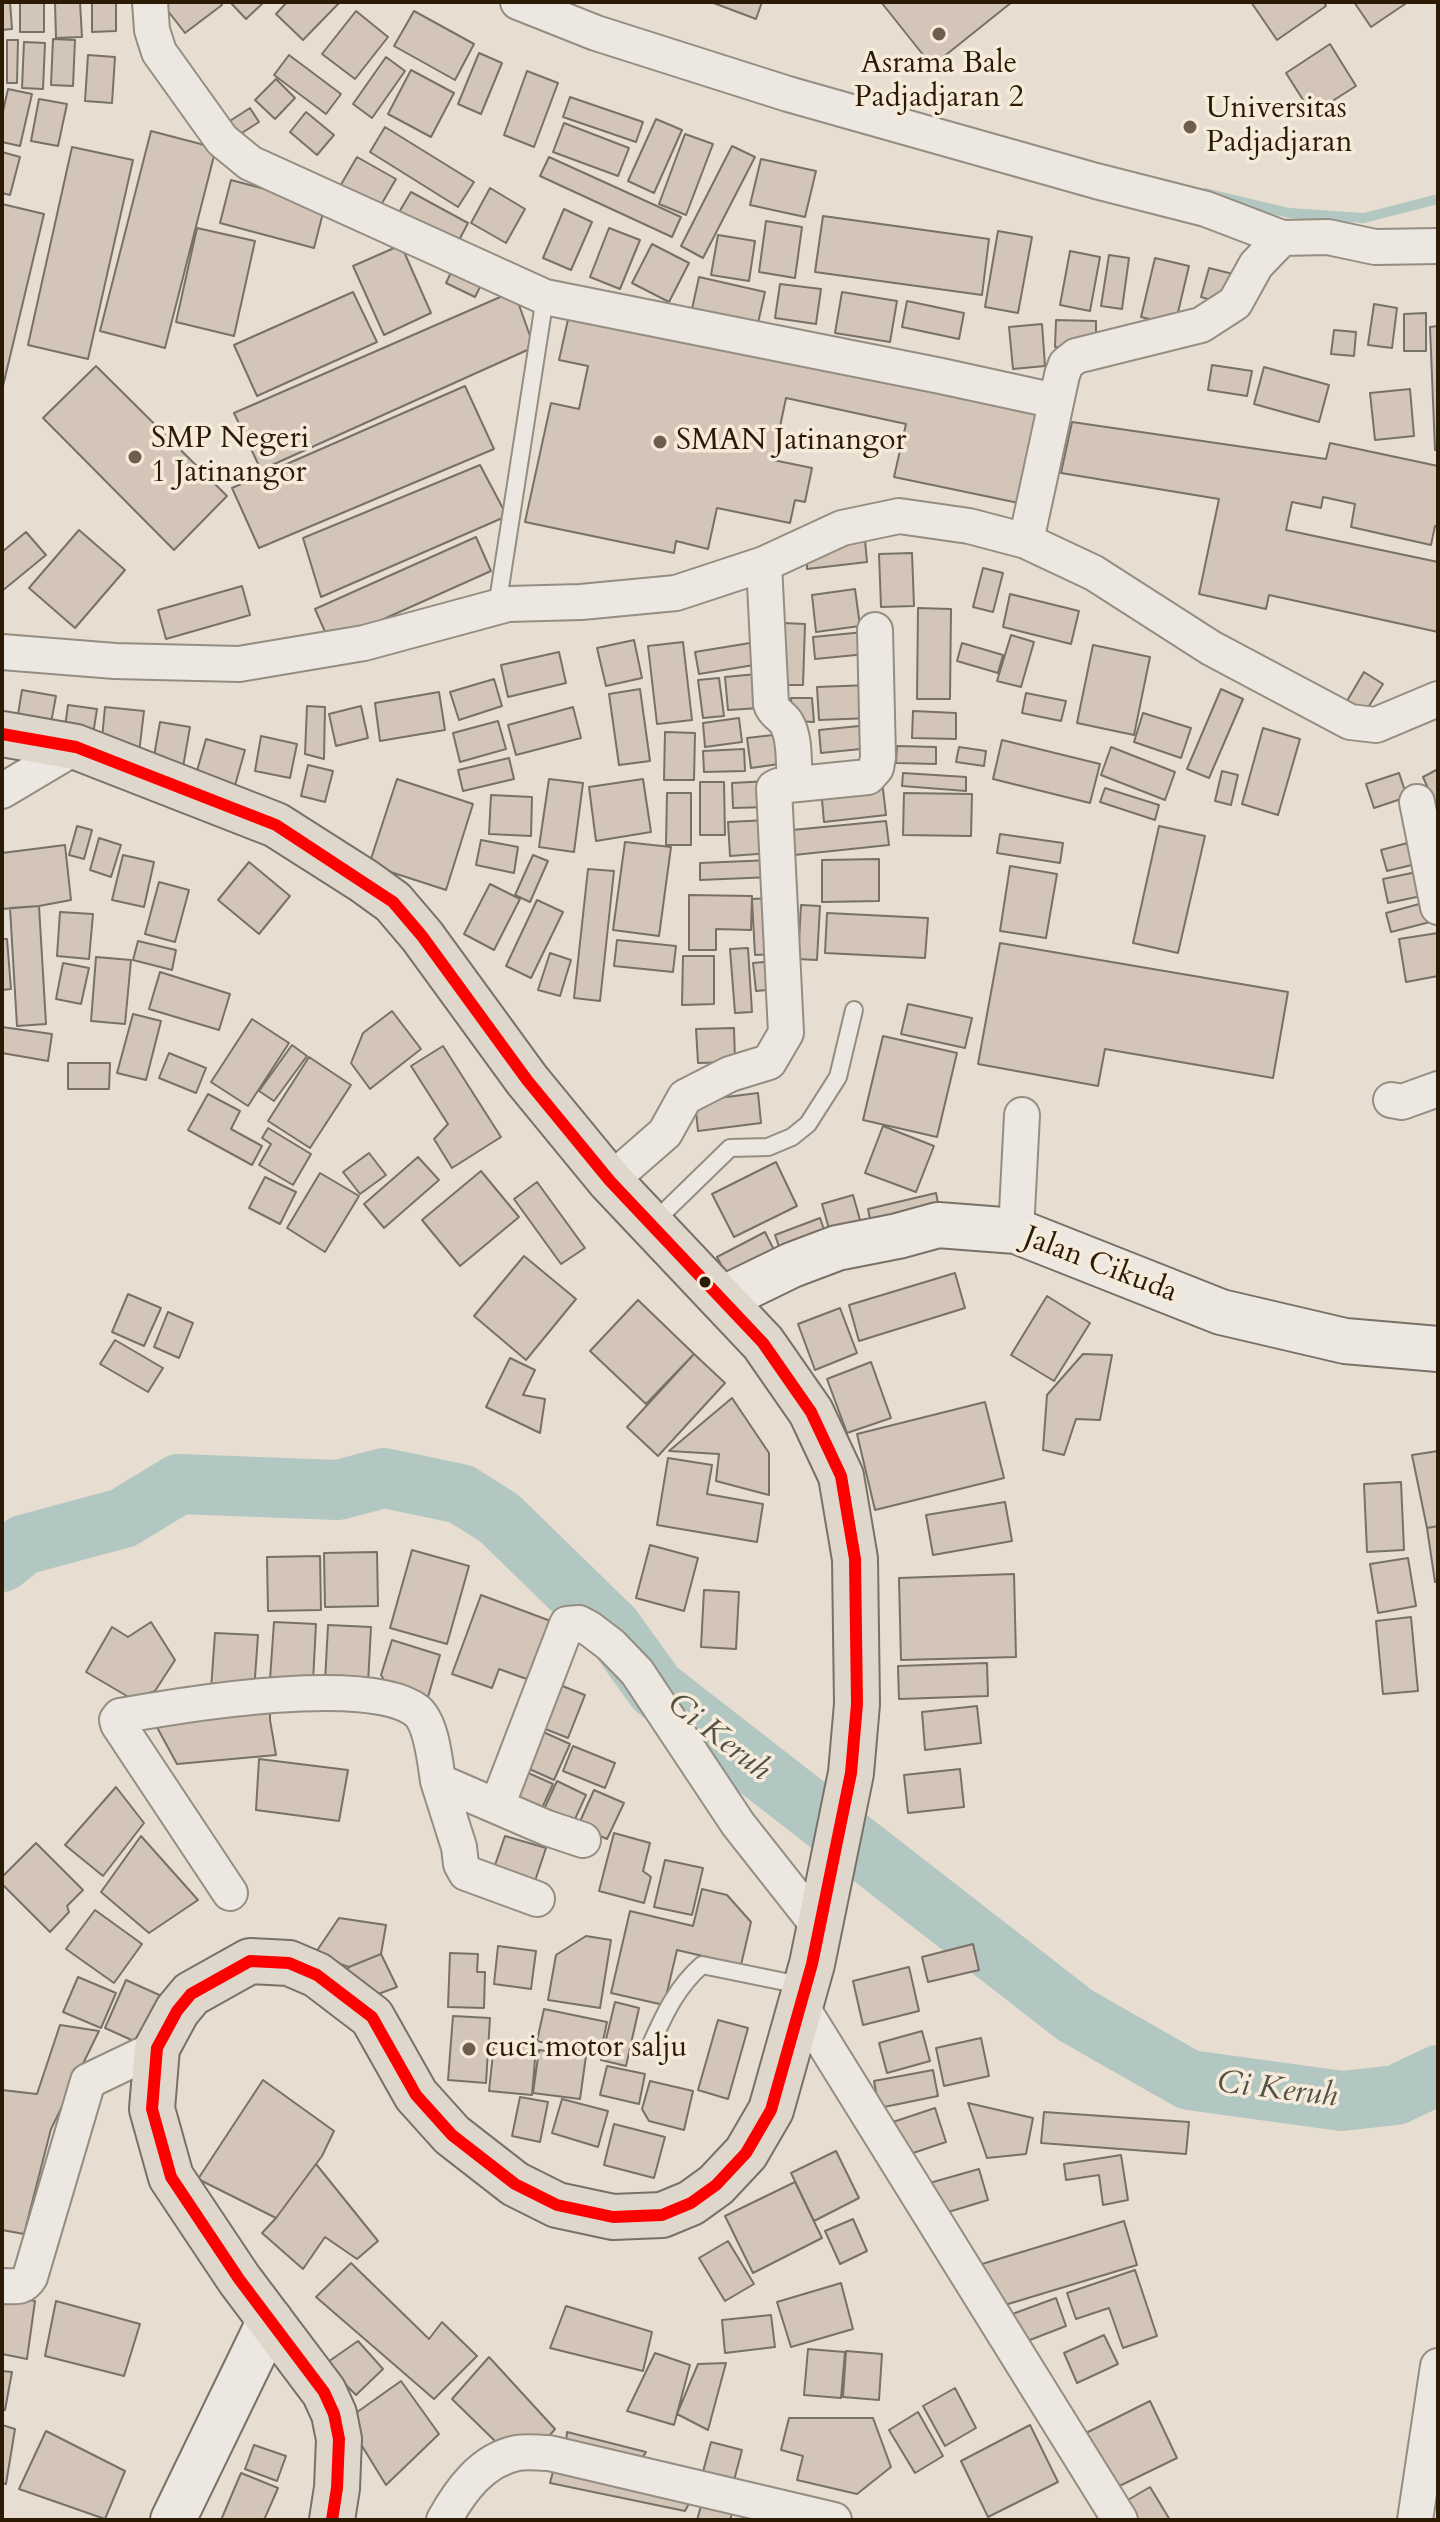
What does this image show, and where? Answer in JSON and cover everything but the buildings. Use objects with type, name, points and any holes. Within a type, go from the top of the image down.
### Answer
[{"type":"highway","points":[[2,734],[76,747],[276,825],[393,902],[440,960],[527,1080],[610,1181],[763,1343],[811,1412],[841,1476],[855,1559],[857,1704],[851,1773],[804,1996],[771,2110],[746,2153],[716,2185],[691,2203],[662,2215],[613,2217],[557,2205],[515,2184],[452,2135],[416,2095],[372,2017],[317,1975],[289,1963],[250,1961],[191,1994],[177,2011],[157,2048],[152,2109],[171,2177],[239,2279],[324,2392],[334,2414],[339,2439],[332,2520]]},
{"type":"street","points":[[150,2],[152,30],[159,52],[222,140],[250,163],[545,297],[1056,401]]},
{"type":"street","points":[[518,2],[596,33],[788,94],[1206,209],[1282,238],[1328,237],[1375,247],[1438,246]]},
{"type":"street","points":[[1026,541],[1066,364],[1076,356],[1201,325],[1235,303],[1256,265],[1282,238]]},
{"type":"street","points":[[2,652],[115,661],[239,664],[364,643],[508,604],[581,602],[676,593],[764,564],[842,528],[899,516],[969,526],[1026,541],[1094,573],[1211,648],[1350,722],[1376,725],[1438,699]]},
{"type":"street","points":[[764,564],[771,704],[787,723],[792,741],[795,784]]},
{"type":"street","points":[[610,1181],[665,1133],[685,1097],[730,1074],[769,1062],[786,1033],[774,788],[868,777],[876,768],[875,630]]},
{"type":"street","points":[[2,791],[76,747]]},
{"type":"street","points":[[1417,802],[1438,907]]},
{"type":"street","points":[[1391,1100],[1402,1102],[1438,1089]]},
{"type":"street","points":[[1016,1231],[1022,1115]]},
{"type":"street","name":"Jalan Cikuda","points":[[722,1299],[792,1265],[837,1248],[938,1225],[1016,1231],[1221,1312],[1345,1341],[1438,1349]]},
{"type":"street","points":[[497,1806],[567,1624],[579,1623],[611,1645],[637,1672],[738,1824],[821,1920]]},
{"type":"street","points":[[230,1893],[118,1724],[120,1716],[205,1701],[251,1697],[381,1695],[401,1702],[420,1713],[432,1740],[438,1781],[466,1873],[537,1899]]},
{"type":"street","points":[[438,1781],[547,1828],[583,1840]]},
{"type":"street","points":[[804,1996],[1120,2520]]},
{"type":"street","points":[[2,2286],[20,2287],[30,2277],[88,2081],[157,2048]]},
{"type":"street","points":[[173,2520],[270,2320]]},
{"type":"street","points":[[1415,2520],[1438,2366]]},
{"type":"street","points":[[444,2520],[458,2495],[494,2460],[519,2452],[564,2456],[834,2520]]},
{"type":"lane","points":[[497,607],[545,297]]},
{"type":"lane","points":[[652,1224],[730,1148],[768,1147],[792,1137],[808,1124],[838,1077],[854,1010]]},
{"type":"lane","points":[[652,2042],[670,2002],[689,1976],[702,1965],[804,1996]]},
{"type":"waterway","points":[[1205,193],[1289,213],[1364,218],[1438,199]]},
{"type":"waterway","name":"Ci Keruh","points":[[2,1562],[23,1545],[123,1518],[179,1484],[338,1490],[384,1478],[461,1494],[499,1518],[612,1628],[656,1689],[1075,2015],[1189,2080],[1342,2101],[1396,2095],[1438,2075]]},
{"type":"transit line","points":[[2,734],[76,747],[276,825],[393,902],[422,936],[527,1080],[610,1181],[763,1343],[811,1412],[841,1476],[855,1559],[857,1704],[851,1773],[812,1964],[771,2110],[746,2153],[716,2185],[691,2203],[662,2215],[613,2217],[557,2205],[515,2184],[452,2135],[416,2095],[372,2017],[317,1975],[289,1963],[250,1961],[191,1994],[177,2011],[157,2048],[152,2109],[171,2177],[239,2279],[324,2392],[334,2414],[339,2439],[332,2520]]},
{"type":"place","name":"Asrama Bale Padjadjaran 2","points":[[939,34]]},
{"type":"place","name":"Universitas Padjadjaran","points":[[1190,127]]},
{"type":"place","name":"SMAN Jatinangor","points":[[660,442]]},
{"type":"place","name":"SMP Negeri 1 Jatinangor","points":[[135,457]]},
{"type":"place","name":"cuci motor salju","points":[[469,2049]]}]
